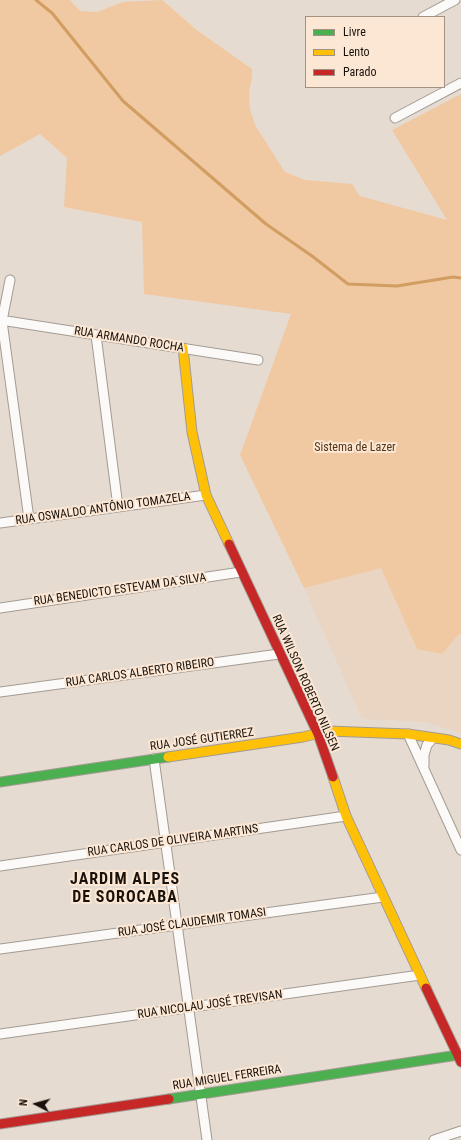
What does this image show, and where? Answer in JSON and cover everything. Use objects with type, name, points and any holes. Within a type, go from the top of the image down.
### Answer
[{"type":"street","points":[[425,16],[455,0]]},
{"type":"street","points":[[395,118],[461,83]]},
{"type":"street","points":[[10,280],[1,320],[29,519]]},
{"type":"street","name":"RUA ARMANDO ROCHA","points":[[1,320],[258,360]]},
{"type":"street","points":[[96,335],[118,507]]},
{"type":"street","name":"RUA WILSON ROBERTO NILSEN","points":[[183,348],[192,432],[206,495],[279,654],[318,734],[346,816],[459,1059]]},
{"type":"street","name":"RUA OSWALDO ANTÔNIO TOMAZELA","points":[[0,523],[206,495]]},
{"type":"street","name":"RUA BENEDICTO ESTEVAM DA SILVA","points":[[0,608],[241,572]]},
{"type":"street","name":"RUA CARLOS ALBERTO RIBEIRO","points":[[0,692],[279,654]]},
{"type":"street","name":"RUA JOSÉ GUTIERREZ","points":[[0,782],[318,734],[328,731],[408,734],[461,744]]},
{"type":"street","points":[[408,734],[461,850]]},
{"type":"street","points":[[424,769],[424,755],[427,745],[433,738]]},
{"type":"street","points":[[154,759],[207,1140]]},
{"type":"street","name":"RUA CARLOS DE OLIVEIRA MARTINS","points":[[0,866],[346,816]]},
{"type":"street","name":"RUA JOSÉ CLAUDEMIR TOMASI","points":[[0,950],[383,897]]},
{"type":"street","name":"RUA NICOLAU JOSÉ TREVISAN","points":[[0,1034],[420,975]]},
{"type":"street","name":"RUA MIGUEL FERREIRA","points":[[0,1124],[200,1094],[459,1059]]},
{"type":"street","points":[[434,1140],[461,1131]]},
{"type":"shaded area","points":[[381,567],[417,649],[442,654],[459,634],[461,634],[461,733],[425,722],[362,719],[304,588]]},
{"type":"green space","name":"Sistema de Lazer","points":[[0,0],[70,0],[80,11],[97,12],[123,2],[162,0],[198,31],[252,69],[252,78],[249,91],[250,109],[255,125],[285,172],[305,180],[352,184],[360,196],[447,220],[392,130],[461,94],[461,634],[459,634],[442,654],[417,649],[381,568],[304,588],[240,455],[291,314],[144,294],[142,222],[64,207],[67,158],[40,134],[0,156]]},
{"type":"waterway","points":[[36,0],[52,13],[123,101],[266,224],[312,256],[348,284],[397,286],[453,277],[461,278]]},
{"type":"traffic: fast","points":[[0,782],[168,757]]},
{"type":"traffic: fast","points":[[169,1099],[458,1055]]},
{"type":"traffic: slow","points":[[183,348],[192,432],[206,495],[229,544]]},
{"type":"traffic: slow","points":[[168,757],[303,737],[328,731],[408,734],[449,740],[461,744]]},
{"type":"traffic: slow","points":[[333,777],[346,816],[426,988]]},
{"type":"traffic: jam","points":[[229,544],[318,734],[333,777]]},
{"type":"traffic: jam","points":[[426,988],[461,1062]]},
{"type":"traffic: jam","points":[[0,1124],[169,1099]]},
{"type":"district","name":"JARDIM ALPES DE SOROCABA","points":[[125,889]]}]
